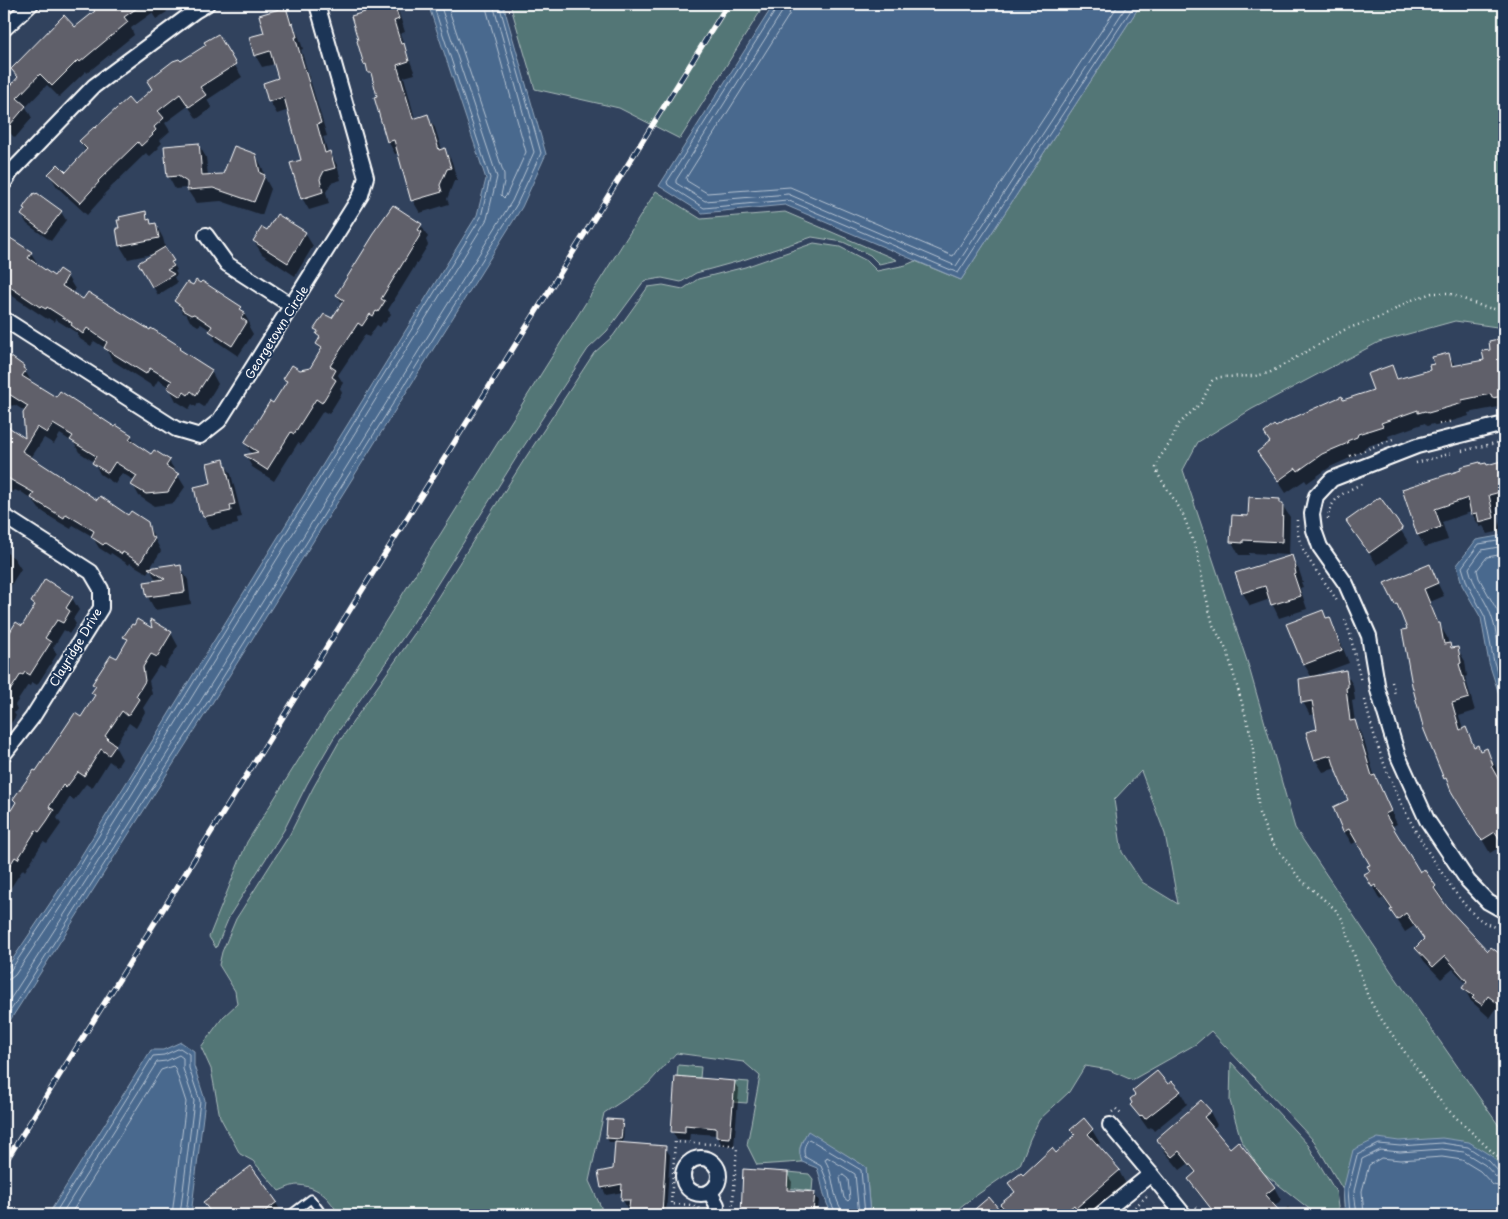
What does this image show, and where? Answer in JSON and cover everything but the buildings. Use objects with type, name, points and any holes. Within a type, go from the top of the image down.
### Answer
[{"type":"street","points":[[4,29],[31,4]]},
{"type":"street","points":[[4,183],[11,172],[94,86],[207,4]]},
{"type":"street","name":"Georgetown Circle","points":[[4,319],[176,429],[200,436],[219,421],[361,196],[366,177],[318,4]]},
{"type":"street","points":[[206,235],[227,264],[292,306]]},
{"type":"street","points":[[1504,424],[1417,446],[1332,479],[1316,496],[1312,514],[1314,530],[1320,547],[1346,584],[1369,636],[1378,690],[1398,756],[1427,820],[1468,881],[1488,902],[1504,911]]},
{"type":"street","name":"Clayridge Drive","points":[[4,516],[91,572],[101,589],[101,608],[32,718],[4,754]]},
{"type":"street","points":[[1110,1125],[1184,1215]]},
{"type":"street","points":[[1100,1215],[1151,1174]]},
{"type":"street","points":[[710,1192],[717,1205],[716,1215]]},
{"type":"lane","points":[[290,1215],[311,1199],[323,1215]]},
{"type":"path","points":[[1504,311],[1478,306],[1448,294],[1432,293],[1409,301],[1384,316],[1346,330],[1269,373],[1255,376],[1219,377],[1212,381],[1201,403],[1178,425],[1170,443],[1158,460],[1156,468],[1182,512],[1197,551],[1213,624],[1227,651],[1252,738],[1259,813],[1269,838],[1300,879],[1335,909],[1343,920],[1368,997],[1377,1013],[1428,1085],[1446,1108],[1504,1163]]},
{"type":"path","points":[[1431,427],[1457,420]]},
{"type":"path","points":[[1346,458],[1399,436]]},
{"type":"path","points":[[1416,463],[1504,441]]},
{"type":"path","points":[[1328,521],[1328,516],[1339,496],[1366,483]]},
{"type":"path","points":[[1298,517],[1297,523],[1300,540],[1305,553],[1340,607]]},
{"type":"path","points":[[1343,615],[1350,634],[1361,683]]},
{"type":"path","points":[[1392,679],[1396,696]]},
{"type":"path","points":[[1363,691],[1383,762],[1393,788],[1418,836],[1461,899],[1477,917],[1504,931]]},
{"type":"path","points":[[702,1215],[700,1208],[695,1206],[671,1204],[675,1142],[729,1145],[737,1148],[732,1215]]},
{"type":"green space","points":[[510,4],[765,4],[680,139],[619,108],[535,89]]},
{"type":"green space","points":[[1141,4],[1504,4],[1504,328],[1455,321],[1379,342],[1252,409],[1198,442],[1183,470],[1248,664],[1295,828],[1393,974],[1504,1133],[1504,1215],[1345,1215],[1343,1190],[1314,1141],[1211,1031],[1196,1044],[1132,1080],[1109,1070],[1085,1066],[1069,1092],[1039,1120],[1020,1165],[951,1215],[870,1215],[866,1167],[808,1132],[801,1146],[802,1162],[757,1165],[747,1145],[760,1076],[744,1062],[676,1053],[648,1084],[604,1113],[589,1181],[601,1207],[601,1215],[339,1215],[323,1194],[312,1188],[296,1185],[279,1191],[253,1161],[240,1154],[220,1117],[211,1069],[201,1047],[223,1017],[237,1004],[235,991],[219,965],[222,952],[236,919],[290,834],[339,742],[419,627],[594,353],[613,336],[648,287],[663,285],[683,289],[698,279],[745,267],[814,243],[840,247],[867,261],[877,271],[906,265],[915,261],[961,280]],"holes":[[[1141,771],[1165,834],[1178,904],[1142,882],[1122,852],[1114,800]]]},
{"type":"green space","points":[[656,191],[701,219],[785,212],[897,260],[879,264],[870,255],[843,242],[812,237],[743,260],[696,273],[681,282],[662,278],[644,281],[607,331],[588,349],[518,455],[413,623],[333,739],[307,784],[284,830],[230,915],[216,948],[209,937],[247,842]]},
{"type":"green space","points":[[1231,1062],[1308,1145],[1336,1192],[1339,1215],[1317,1215],[1261,1171],[1241,1140],[1230,1101]]},
{"type":"green space","points":[[678,1065],[701,1067],[700,1078],[677,1077]]},
{"type":"green space","points":[[735,1081],[749,1082],[747,1103],[733,1102]]},
{"type":"green space","points":[[788,1172],[809,1174],[813,1179],[812,1191],[787,1188]]},
{"type":"water","points":[[428,4],[503,4],[546,154],[522,207],[209,708],[4,1030],[4,972],[73,869],[477,215],[486,179]]},
{"type":"water","points":[[774,4],[1141,4],[961,280],[785,205],[702,213],[659,186]]},
{"type":"water","points":[[1504,535],[1504,710],[1489,663],[1481,618],[1462,585],[1457,565],[1476,540]]},
{"type":"water","points":[[181,1042],[194,1051],[194,1066],[205,1100],[191,1215],[48,1215],[151,1050],[163,1050]]},
{"type":"water","points":[[808,1131],[866,1167],[870,1215],[833,1215],[825,1198],[817,1168],[802,1162],[800,1146]]},
{"type":"water","points":[[1378,1138],[1399,1141],[1442,1138],[1469,1142],[1493,1157],[1504,1171],[1504,1215],[1345,1215],[1343,1190],[1353,1150]]},
{"type":"railway","points":[[4,1164],[728,4]]}]
